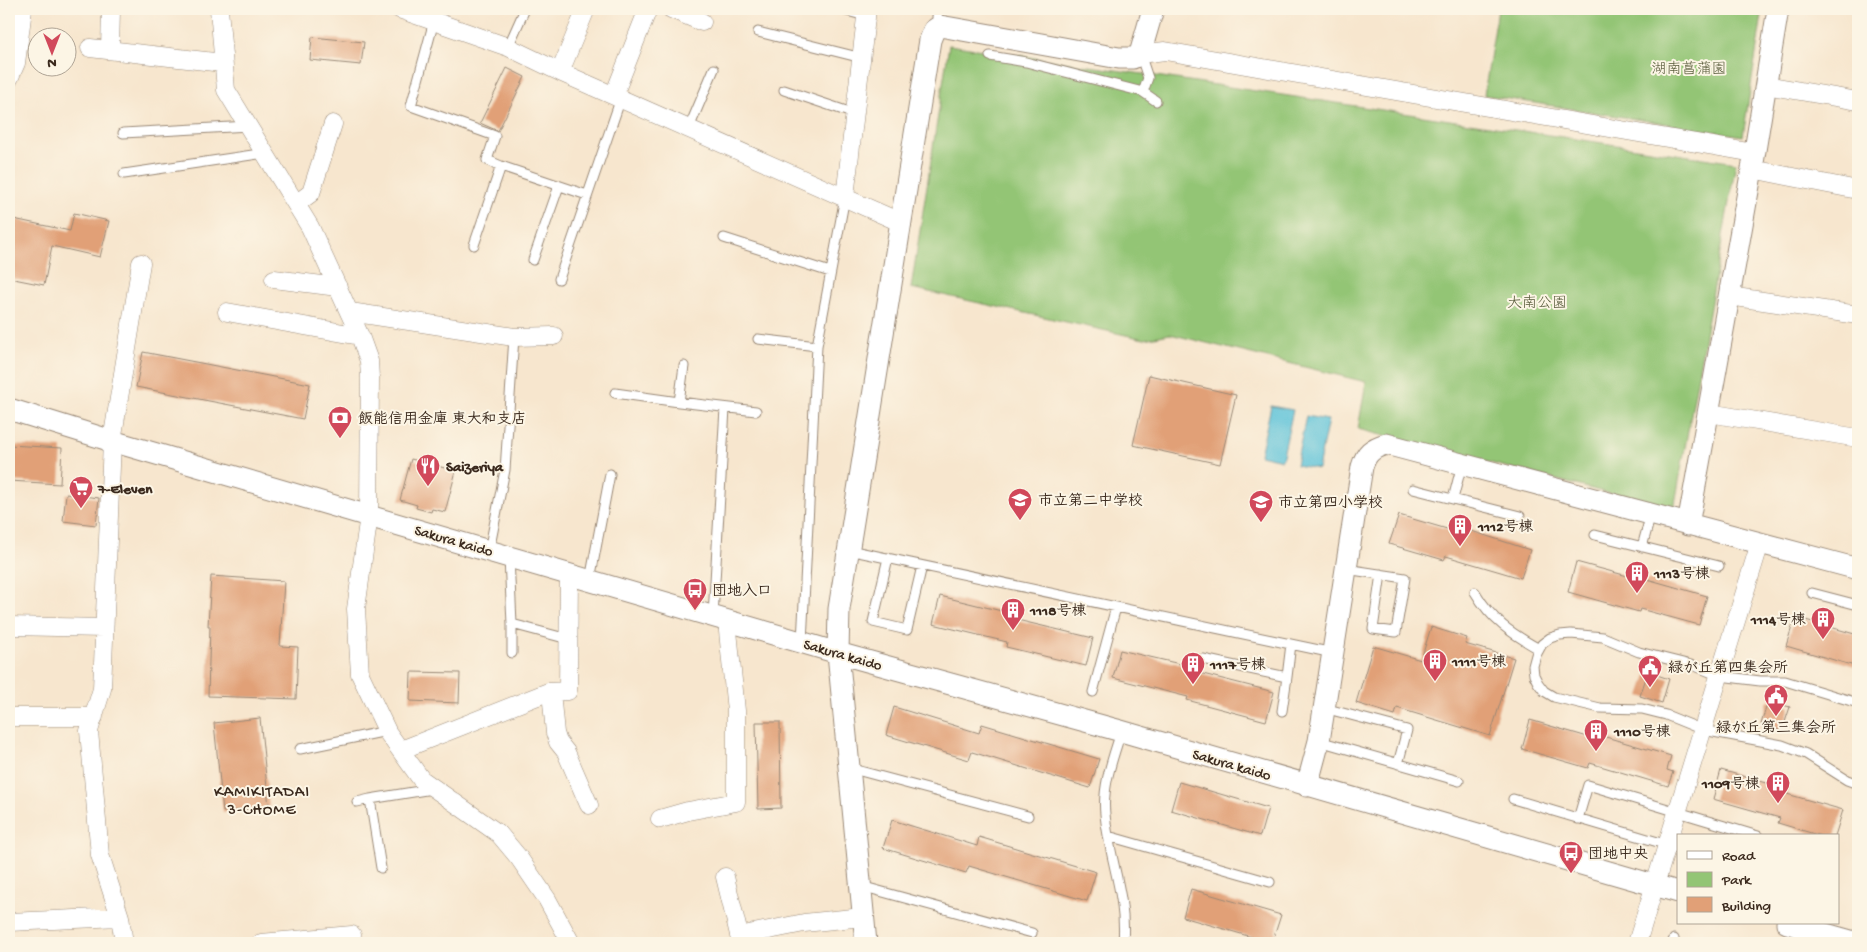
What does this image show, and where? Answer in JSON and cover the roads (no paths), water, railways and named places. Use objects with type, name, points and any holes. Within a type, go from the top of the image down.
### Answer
[{"type":"street","points":[[9,78],[16,63],[23,9]]},
{"type":"street","points":[[110,50],[111,9]]},
{"type":"street","points":[[219,9],[226,90],[310,227],[350,312],[369,361],[369,515],[356,609],[360,674],[387,731],[421,779],[499,834],[547,898],[571,943]]},
{"type":"street","points":[[398,9],[508,47],[560,72],[902,223]]},
{"type":"street","points":[[560,72],[586,9]]},
{"type":"street","points":[[617,96],[648,9]]},
{"type":"street","points":[[671,9],[702,22]]},
{"type":"street","points":[[1140,54],[1153,9]]},
{"type":"street","points":[[1688,525],[1778,9]]},
{"type":"street","points":[[845,197],[867,12]]},
{"type":"street","points":[[866,943],[838,653],[839,609],[847,550],[902,223],[928,46],[939,18],[1119,58],[1133,58],[1140,54],[1165,51],[1753,161],[1858,190]]},
{"type":"street","points":[[90,48],[223,63]]},
{"type":"street","points":[[1765,85],[1858,102]]},
{"type":"street","points":[[296,204],[311,193],[333,124]]},
{"type":"street","points":[[124,943],[120,917],[100,855],[90,731],[102,688],[112,441],[141,264]]},
{"type":"street","points":[[274,278],[338,287]]},
{"type":"street","points":[[1729,296],[1858,315]]},
{"type":"street","points":[[227,312],[360,336]]},
{"type":"street","points":[[350,312],[514,337],[554,336]]},
{"type":"street","name":"Sakura kaido","points":[[9,410],[720,619],[1677,892]]},
{"type":"street","points":[[1709,413],[1858,438]]},
{"type":"street","points":[[1307,786],[1319,741],[1362,467],[1366,455],[1374,448],[1386,444],[1858,569]]},
{"type":"street","points":[[1637,943],[1655,886],[1673,847],[1678,811],[1760,543]]},
{"type":"street","points":[[401,750],[551,692],[568,691],[570,574]]},
{"type":"street","points":[[660,819],[688,811],[736,802],[736,711],[720,619]]},
{"type":"street","points":[[9,626],[104,628]]},
{"type":"street","points":[[551,692],[555,733],[558,742],[566,752],[589,805]]},
{"type":"street","points":[[9,716],[94,717]]},
{"type":"street","points":[[725,877],[740,940],[804,923],[863,917]]},
{"type":"street","points":[[9,922],[120,917]]},
{"type":"street","points":[[1792,924],[1858,943]]},
{"type":"street","points":[[261,943],[352,935]]},
{"type":"lane","points":[[508,47],[525,9]]},
{"type":"lane","points":[[839,9],[867,12]]},
{"type":"lane","points":[[434,21],[411,106],[495,136],[487,160],[587,196]]},
{"type":"lane","points":[[758,32],[862,58]]},
{"type":"lane","points":[[1140,54],[1148,78],[1143,92]]},
{"type":"lane","points":[[990,56],[1026,62],[1143,92],[1156,101]]},
{"type":"lane","points":[[689,128],[714,69]]},
{"type":"lane","points":[[784,90],[855,114]]},
{"type":"lane","points":[[559,279],[587,196],[617,96]]},
{"type":"lane","points":[[122,133],[249,126]]},
{"type":"lane","points":[[124,174],[265,153]]},
{"type":"lane","points":[[474,245],[501,166]]},
{"type":"lane","points":[[532,260],[559,186]]},
{"type":"lane","points":[[802,642],[817,346],[845,197]]},
{"type":"lane","points":[[724,238],[830,272]]},
{"type":"lane","points":[[512,653],[512,624],[499,554],[514,337]]},
{"type":"lane","points":[[758,339],[817,346]]},
{"type":"lane","points":[[679,402],[684,366]]},
{"type":"lane","points":[[615,393],[756,411]]},
{"type":"lane","points":[[720,619],[725,408]]},
{"type":"lane","points":[[1453,499],[1462,464]]},
{"type":"lane","points":[[590,580],[610,474]]},
{"type":"lane","points":[[1413,489],[1520,516]]},
{"type":"lane","points":[[1642,547],[1650,514]]},
{"type":"lane","points":[[1595,535],[1719,566]]},
{"type":"lane","points":[[847,550],[1333,653]]},
{"type":"lane","points":[[888,558],[873,622],[907,630],[922,566]]},
{"type":"lane","points":[[1346,569],[1381,574],[1405,578],[1396,632],[1373,629],[1381,574]]},
{"type":"lane","points":[[1475,592],[1484,608],[1497,622],[1518,638],[1539,649]]},
{"type":"lane","points":[[1812,593],[1858,605]]},
{"type":"lane","points":[[1093,692],[1116,607]]},
{"type":"lane","points":[[512,624],[568,639]]},
{"type":"lane","points":[[1858,703],[1785,681],[1760,681],[1720,676],[1695,666],[1639,652],[1603,637],[1560,635],[1550,638],[1542,644],[1533,666],[1534,675],[1544,691],[1554,697],[1600,708],[1642,709],[1666,715],[1704,730],[1782,745],[1806,754],[1847,780],[1858,784]]},
{"type":"lane","points":[[1282,711],[1291,644]]},
{"type":"lane","points":[[1203,659],[1287,677]]},
{"type":"lane","points":[[1324,708],[1406,730],[1398,764]]},
{"type":"lane","points":[[300,749],[387,731]]},
{"type":"lane","points":[[1121,732],[1106,787],[1104,814],[1123,907],[1122,943]]},
{"type":"lane","points":[[1319,741],[1459,781]]},
{"type":"lane","points":[[849,768],[1028,816]]},
{"type":"lane","points":[[1578,819],[1588,785],[1752,834]]},
{"type":"lane","points":[[357,802],[434,788]]},
{"type":"lane","points":[[370,800],[381,868]]},
{"type":"lane","points":[[1513,800],[1673,847]]},
{"type":"lane","points":[[1108,836],[1270,882]]},
{"type":"lane","points":[[860,886],[1032,933]]},
{"type":"water","points":[[1271,406],[1293,410],[1282,460],[1260,455]]},
{"type":"water","points":[[1306,416],[1328,420],[1318,469],[1296,465]]},
{"type":"place","name":"飯能信用金庫 東大和支店","points":[[340,439]]},
{"type":"place","name":"Saizeriya","points":[[428,487]]},
{"type":"place","name":"7-Eleven","points":[[81,509]]},
{"type":"place","name":"市立第二中学校","points":[[1020,521]]},
{"type":"place","name":"市立第四小学校","points":[[1261,523]]},
{"type":"place","name":"1112号棟","points":[[1460,547]]},
{"type":"place","name":"1113号棟","points":[[1637,594]]},
{"type":"place","name":"団地入口","points":[[695,611]]},
{"type":"place","name":"1118号棟","points":[[1013,631]]},
{"type":"place","name":"1114号棟","points":[[1823,640]]},
{"type":"place","name":"1111号棟","points":[[1435,682]]},
{"type":"place","name":"1117号棟","points":[[1193,685]]},
{"type":"place","name":"緑が丘第四集会所","points":[[1650,688]]},
{"type":"place","name":"緑が丘第三集会所","points":[[1776,717]]},
{"type":"place","name":"1110号棟","points":[[1596,752]]},
{"type":"place","name":"1109号棟","points":[[1778,804]]},
{"type":"place","name":"団地中央","points":[[1571,874]]},
{"type":"district","name":"KAMIKITADAI 3-CHOME","points":[[262,799]]},
{"type":"park label","name":"湖南菖蒲園","points":[[1689,68]]},
{"type":"park label","name":"大南公園","points":[[1537,302]]}]
